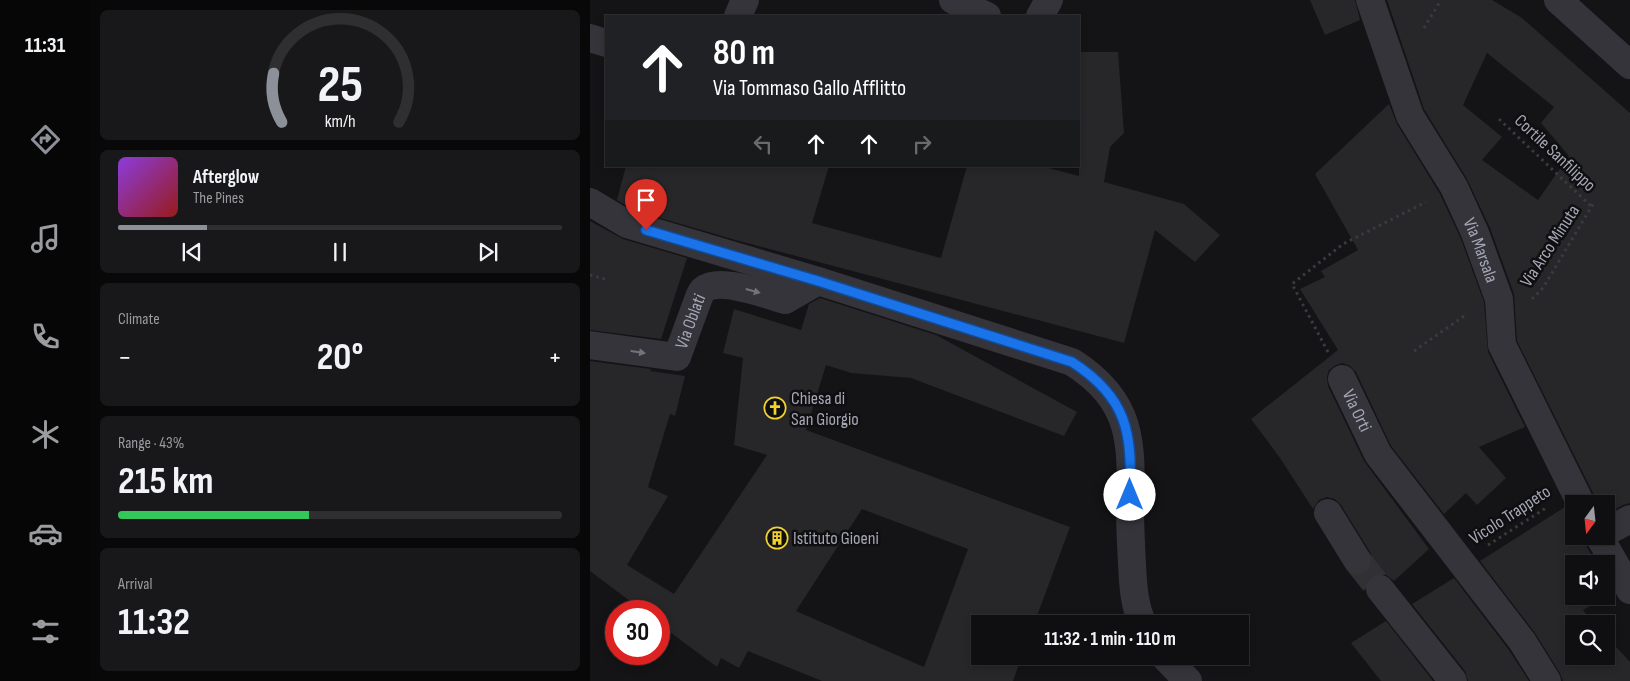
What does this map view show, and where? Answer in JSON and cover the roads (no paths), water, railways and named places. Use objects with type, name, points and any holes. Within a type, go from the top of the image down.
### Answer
[{"type":"street","points":[[738,15],[745,0]]},
{"type":"street","points":[[953,0],[985,15]]},
{"type":"street","name":"Via Marsala","points":[[1370,0],[1410,116],[1454,187],[1475,232],[1499,299],[1502,345],[1576,495]]},
{"type":"street","points":[[1558,0],[1630,65]]},
{"type":"street","points":[[590,38],[605,43]]},
{"type":"street","points":[[590,202],[627,224],[818,281],[1072,362],[1091,374],[1106,389],[1115,402],[1127,430],[1130,446],[1132,575],[1138,615]]},
{"type":"street","name":"Via Oblati","points":[[590,345],[677,357],[703,290],[711,286],[724,284],[785,300],[818,281]]},
{"type":"street","name":"Via Orti","points":[[1342,379],[1378,454],[1522,641],[1547,681]]},
{"type":"street","points":[[1328,512],[1357,560]]},
{"type":"street","points":[[1615,527],[1630,518]]},
{"type":"street","points":[[1604,545],[1630,590]]},
{"type":"street","points":[[1380,589],[1453,681]]},
{"type":"street","points":[[1173,665],[1188,681]]},
{"type":"tunnel","points":[[1357,560],[1380,589]]},
{"type":"place","name":"Chiesa di San Giorgio","points":[[775,408]]},
{"type":"place","name":"Istituto Gioeni","points":[[777,538]]}]
